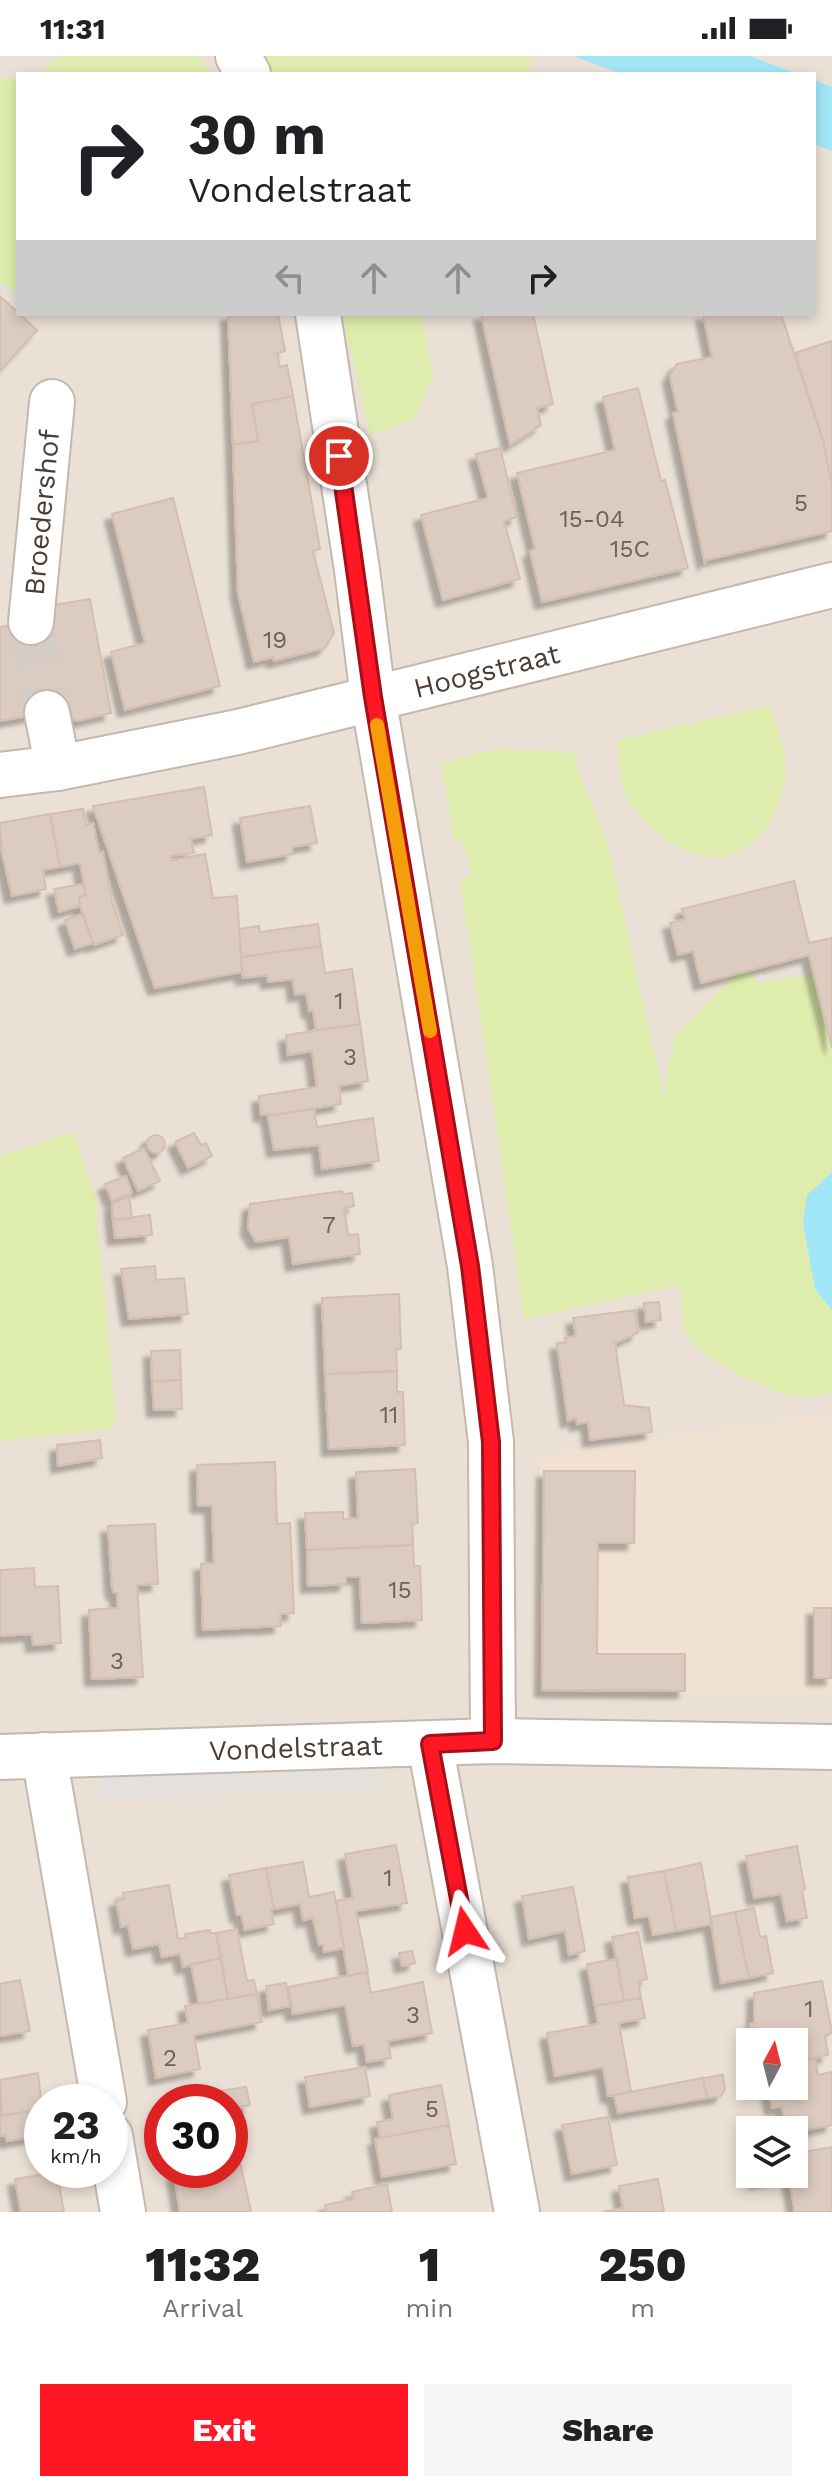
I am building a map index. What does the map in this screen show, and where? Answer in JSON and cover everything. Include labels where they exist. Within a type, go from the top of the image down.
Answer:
[{"type":"street","points":[[318,316],[373,697],[470,1266],[491,1442],[493,1741]]},
{"type":"street","name":"Broedershof","points":[[31,622],[52,402]]},
{"type":"street","name":"Hoogstraat","points":[[0,775],[58,768],[238,732],[832,585]]},
{"type":"street","points":[[47,713],[58,768]]},
{"type":"street","name":"Vondelstraat","points":[[0,1757],[493,1741],[832,1747]]},
{"type":"street","points":[[430,1744],[517,2212]]},
{"type":"street","points":[[44,1755],[101,2084]]},
{"type":"street","points":[[119,2188],[123,2212]]},
{"type":"shaded area","points":[[0,56],[832,56],[832,2212],[0,2212]]},
{"type":"shaded area","points":[[832,1413],[832,1696],[536,1692],[540,1456]]},
{"type":"shaded area","points":[[380,1759],[381,1788],[101,1798],[100,1769]]},
{"type":"green space","points":[[60,56],[197,56],[210,72],[41,72]]},
{"type":"green space","points":[[249,56],[530,56],[530,72],[260,72]]},
{"type":"green space","points":[[0,77],[16,79],[16,292],[0,282]]},
{"type":"green space","points":[[342,316],[421,316],[433,375],[416,418],[370,435]]},
{"type":"green space","points":[[770,706],[784,750],[785,779],[778,806],[765,830],[755,840],[731,854],[716,857],[700,855],[670,842],[644,820],[626,795],[617,740]]},
{"type":"green space","points":[[497,749],[574,752],[580,777],[607,840],[665,1101],[666,1077],[675,1036],[750,958],[756,983],[830,972],[832,1172],[807,1195],[815,1288],[832,1310],[832,1393],[804,1397],[778,1392],[717,1362],[687,1335],[680,1285],[524,1319],[460,879],[471,876],[463,840],[454,841],[441,763]]},
{"type":"green space","points":[[74,1132],[95,1197],[116,1419],[110,1429],[0,1441],[0,1156]]},
{"type":"water","points":[[573,56],[749,56],[793,72],[617,72]]},
{"type":"water","points":[[816,81],[832,87],[832,151],[816,145]]},
{"type":"water","points":[[832,1172],[832,1310],[815,1289],[803,1223],[807,1195]]},
{"type":"building","points":[[0,296],[16,311],[16,316],[22,316],[37,330],[0,371]]},
{"type":"building","points":[[228,316],[278,316],[285,351],[277,353],[280,367],[287,365],[293,396],[252,404],[258,441],[233,445]]},
{"type":"building","points":[[481,316],[533,316],[544,363],[553,404],[537,408],[541,425],[510,445]]},
{"type":"building","points":[[703,316],[782,316],[823,440],[832,485],[832,531],[706,560],[705,564],[673,413],[678,412],[670,376],[677,364],[712,357]]},
{"type":"building","points":[[832,341],[832,485],[823,440],[795,353]]},
{"type":"building","points":[[638,388],[661,481],[665,480],[688,568],[542,602],[530,551],[535,549],[517,473],[615,450],[603,397]]},
{"type":"building","points":[[293,396],[320,549],[313,551],[334,633],[325,648],[274,661],[273,657],[254,662],[238,593],[233,445],[258,441],[252,404]]},
{"type":"building","points":[[500,448],[517,517],[504,521],[520,579],[443,600],[421,515],[488,498],[476,454]]},
{"type":"building","points":[[173,498],[220,686],[125,710],[111,652],[145,643],[112,514]]},
{"type":"building","points":[[90,599],[111,713],[77,721],[67,718],[60,710],[0,721],[0,627],[44,619],[42,607]]},
{"type":"building","points":[[204,787],[212,835],[191,839],[194,853],[171,856],[172,860],[205,854],[213,898],[237,896],[242,972],[155,988],[93,806]]},
{"type":"building","points":[[310,806],[317,843],[292,847],[293,854],[247,862],[240,818]]},
{"type":"building","points":[[83,809],[86,825],[93,823],[99,853],[103,852],[112,902],[123,935],[94,945],[80,906],[79,897],[86,895],[80,863],[60,867],[50,814]]},
{"type":"building","points":[[50,814],[60,867],[43,870],[46,889],[12,896],[2,853],[0,823]]},
{"type":"building","points":[[794,881],[809,943],[832,938],[832,1048],[809,955],[701,983],[693,951],[678,955],[670,923],[685,919],[682,909]]},
{"type":"building","points":[[83,884],[86,895],[79,897],[80,906],[59,912],[54,889]]},
{"type":"building","points":[[82,914],[93,943],[75,949],[65,920]]},
{"type":"building","points":[[318,924],[321,946],[241,957],[239,929],[259,926],[260,932]]},
{"type":"building","points":[[321,946],[325,973],[352,969],[360,1024],[312,1031],[316,1029],[313,1010],[309,1011],[306,993],[295,995],[293,979],[268,982],[267,975],[243,978],[241,957]]},
{"type":"building","points":[[360,1024],[368,1081],[339,1086],[341,1104],[261,1115],[259,1096],[317,1087],[312,1051],[288,1055],[286,1035]]},
{"type":"building","points":[[314,1109],[317,1127],[373,1118],[379,1161],[322,1169],[319,1145],[274,1150],[268,1116]]},
{"type":"building","points":[[194,1133],[201,1145],[206,1143],[212,1156],[188,1168],[175,1142]]},
{"type":"building","points":[[156,1135],[165,1144],[156,1153],[147,1144]]},
{"type":"building","points":[[144,1148],[160,1181],[138,1191],[123,1158]]},
{"type":"building","points":[[126,1176],[132,1193],[112,1201],[105,1184]]},
{"type":"building","points":[[342,1191],[343,1194],[352,1193],[354,1206],[344,1208],[348,1235],[358,1234],[360,1254],[293,1264],[289,1237],[256,1242],[248,1228],[250,1204]]},
{"type":"building","points":[[129,1196],[132,1218],[113,1220],[112,1204]]},
{"type":"building","points":[[150,1215],[152,1235],[115,1238],[113,1220]]},
{"type":"building","points":[[155,1266],[156,1280],[184,1278],[188,1314],[129,1319],[121,1269]]},
{"type":"building","points":[[399,1294],[401,1349],[396,1349],[397,1371],[325,1374],[322,1298]]},
{"type":"building","points":[[659,1302],[661,1320],[646,1322],[644,1303]]},
{"type":"building","points":[[635,1310],[638,1333],[615,1343],[624,1405],[649,1408],[652,1432],[590,1440],[588,1422],[577,1424],[576,1418],[568,1421],[557,1343],[566,1343],[565,1338],[576,1336],[573,1318]]},
{"type":"building","points":[[180,1350],[181,1380],[152,1381],[151,1351]]},
{"type":"building","points":[[397,1371],[397,1392],[403,1392],[405,1445],[329,1449],[325,1374]]},
{"type":"building","points":[[181,1380],[182,1409],[154,1410],[152,1381]]},
{"type":"building","points":[[100,1440],[102,1458],[58,1466],[57,1445]]},
{"type":"building","points":[[275,1462],[277,1524],[290,1523],[294,1613],[280,1614],[281,1626],[203,1630],[201,1564],[214,1563],[212,1506],[198,1506],[197,1465]]},
{"type":"building","points":[[415,1469],[418,1523],[412,1524],[413,1545],[307,1550],[305,1513],[343,1512],[343,1519],[358,1518],[356,1472]]},
{"type":"building","points":[[544,1471],[635,1471],[634,1543],[598,1543],[597,1654],[685,1654],[685,1691],[542,1690]]},
{"type":"building","points":[[155,1524],[158,1584],[137,1585],[143,1677],[92,1679],[89,1610],[118,1608],[117,1593],[112,1587],[108,1526]]},
{"type":"building","points":[[413,1545],[414,1566],[420,1566],[422,1620],[362,1623],[360,1577],[346,1577],[346,1584],[308,1586],[307,1550]]},
{"type":"building","points":[[34,1568],[35,1587],[58,1586],[61,1643],[33,1645],[32,1634],[0,1636],[0,1570]]},
{"type":"building","points":[[814,1608],[832,1608],[832,1678],[814,1678]]},
{"type":"building","points":[[396,1845],[407,1903],[356,1911],[368,1972],[348,1976],[336,1901],[353,1898],[345,1854]]},
{"type":"building","points":[[797,1846],[807,1918],[787,1921],[781,1894],[754,1898],[746,1856]]},
{"type":"building","points":[[303,1862],[309,1897],[334,1892],[344,1948],[324,1952],[323,1944],[319,1945],[313,1918],[303,1920],[300,1904],[274,1909],[266,1868]]},
{"type":"building","points":[[701,1863],[712,1924],[676,1931],[664,1871]]},
{"type":"building","points":[[266,1868],[274,1924],[245,1930],[241,1915],[237,1915],[229,1875]]},
{"type":"building","points":[[664,1871],[676,1931],[653,1935],[649,1916],[635,1918],[628,1877]]},
{"type":"building","points":[[169,1885],[178,1939],[186,1938],[185,1934],[210,1930],[210,1933],[216,1933],[221,1958],[183,1967],[180,1954],[162,1957],[159,1944],[133,1949],[128,1925],[121,1927],[116,1900],[124,1899],[123,1893]]},
{"type":"building","points":[[573,1887],[585,1951],[569,1955],[565,1931],[529,1939],[522,1896]]},
{"type":"building","points":[[754,1908],[760,1937],[766,1936],[773,1973],[749,1978],[735,1912]]},
{"type":"building","points":[[735,1912],[749,1978],[721,1983],[710,1917]]},
{"type":"building","points":[[237,1929],[247,1981],[254,1980],[257,1994],[228,1999],[216,1933]]},
{"type":"building","points":[[638,1932],[647,1979],[638,1981],[641,1998],[624,2001],[612,1937]]},
{"type":"building","points":[[412,1951],[415,1963],[402,1966],[399,1953]]},
{"type":"building","points":[[221,1958],[228,1999],[199,2004],[191,1964]]},
{"type":"building","points":[[617,1959],[624,2001],[595,2006],[587,1964]]},
{"type":"building","points":[[367,1972],[371,1993],[423,1982],[432,2033],[388,2041],[391,2058],[367,2062],[364,2044],[353,2046],[345,2005],[293,2014],[288,1987]]},
{"type":"building","points":[[20,1980],[30,2031],[0,2036],[0,1984]]},
{"type":"building","points":[[822,1981],[832,2033],[825,2036],[828,2055],[808,2059],[808,2028],[750,2027],[750,2023],[754,2023],[754,1993]]},
{"type":"building","points":[[286,1983],[290,2006],[269,2010],[266,1986]]},
{"type":"building","points":[[257,1994],[262,2022],[194,2035],[200,2069],[156,2078],[148,2030],[188,2023],[185,2006]]},
{"type":"building","points":[[641,1998],[645,2018],[619,2023],[631,2092],[608,2096],[603,2067],[555,2076],[547,2033],[598,2024],[595,2006]]},
{"type":"building","points":[[819,2057],[815,2060],[818,2075],[832,2072],[832,2125],[808,2129],[808,2116],[784,2116],[782,2106],[772,2108],[771,2100],[808,2100],[808,2059]]},
{"type":"building","points":[[365,2067],[370,2096],[310,2107],[305,2077]]},
{"type":"building","points":[[38,2073],[39,2084],[24,2084],[24,2112],[2,2116],[0,2080]]},
{"type":"building","points":[[723,2075],[725,2089],[721,2096],[707,2098],[703,2078]]},
{"type":"building","points":[[703,2078],[707,2098],[618,2113],[614,2095]]},
{"type":"building","points":[[441,2085],[449,2125],[380,2138],[377,2122],[393,2119],[389,2095]]},
{"type":"building","points":[[24,2112],[24,2138],[7,2141],[5,2135],[0,2136],[0,2116]]},
{"type":"building","points":[[608,2117],[617,2165],[572,2174],[562,2125]]},
{"type":"building","points":[[449,2125],[456,2164],[382,2177],[375,2139]]},
{"type":"building","points":[[832,2147],[832,2212],[795,2212],[791,2188],[808,2188],[808,2151]]},
{"type":"building","points":[[24,2178],[24,2188],[60,2188],[64,2212],[21,2212],[15,2179]]},
{"type":"building","points":[[658,2179],[664,2212],[603,2212],[623,2208],[619,2186]]},
{"type":"building","points":[[387,2184],[392,2212],[327,2212],[325,2205],[354,2199],[352,2192]]},
{"type":"building","points":[[176,2188],[246,2188],[251,2212],[180,2212]]},
{"type":"tunnel","points":[[31,622],[47,713]]},
{"type":"slow traffic","points":[[377,725],[430,1031]]},
{"type":"route","points":[[339,456],[373,697],[470,1266],[491,1442],[493,1741],[430,1744],[465,1931]]}]
